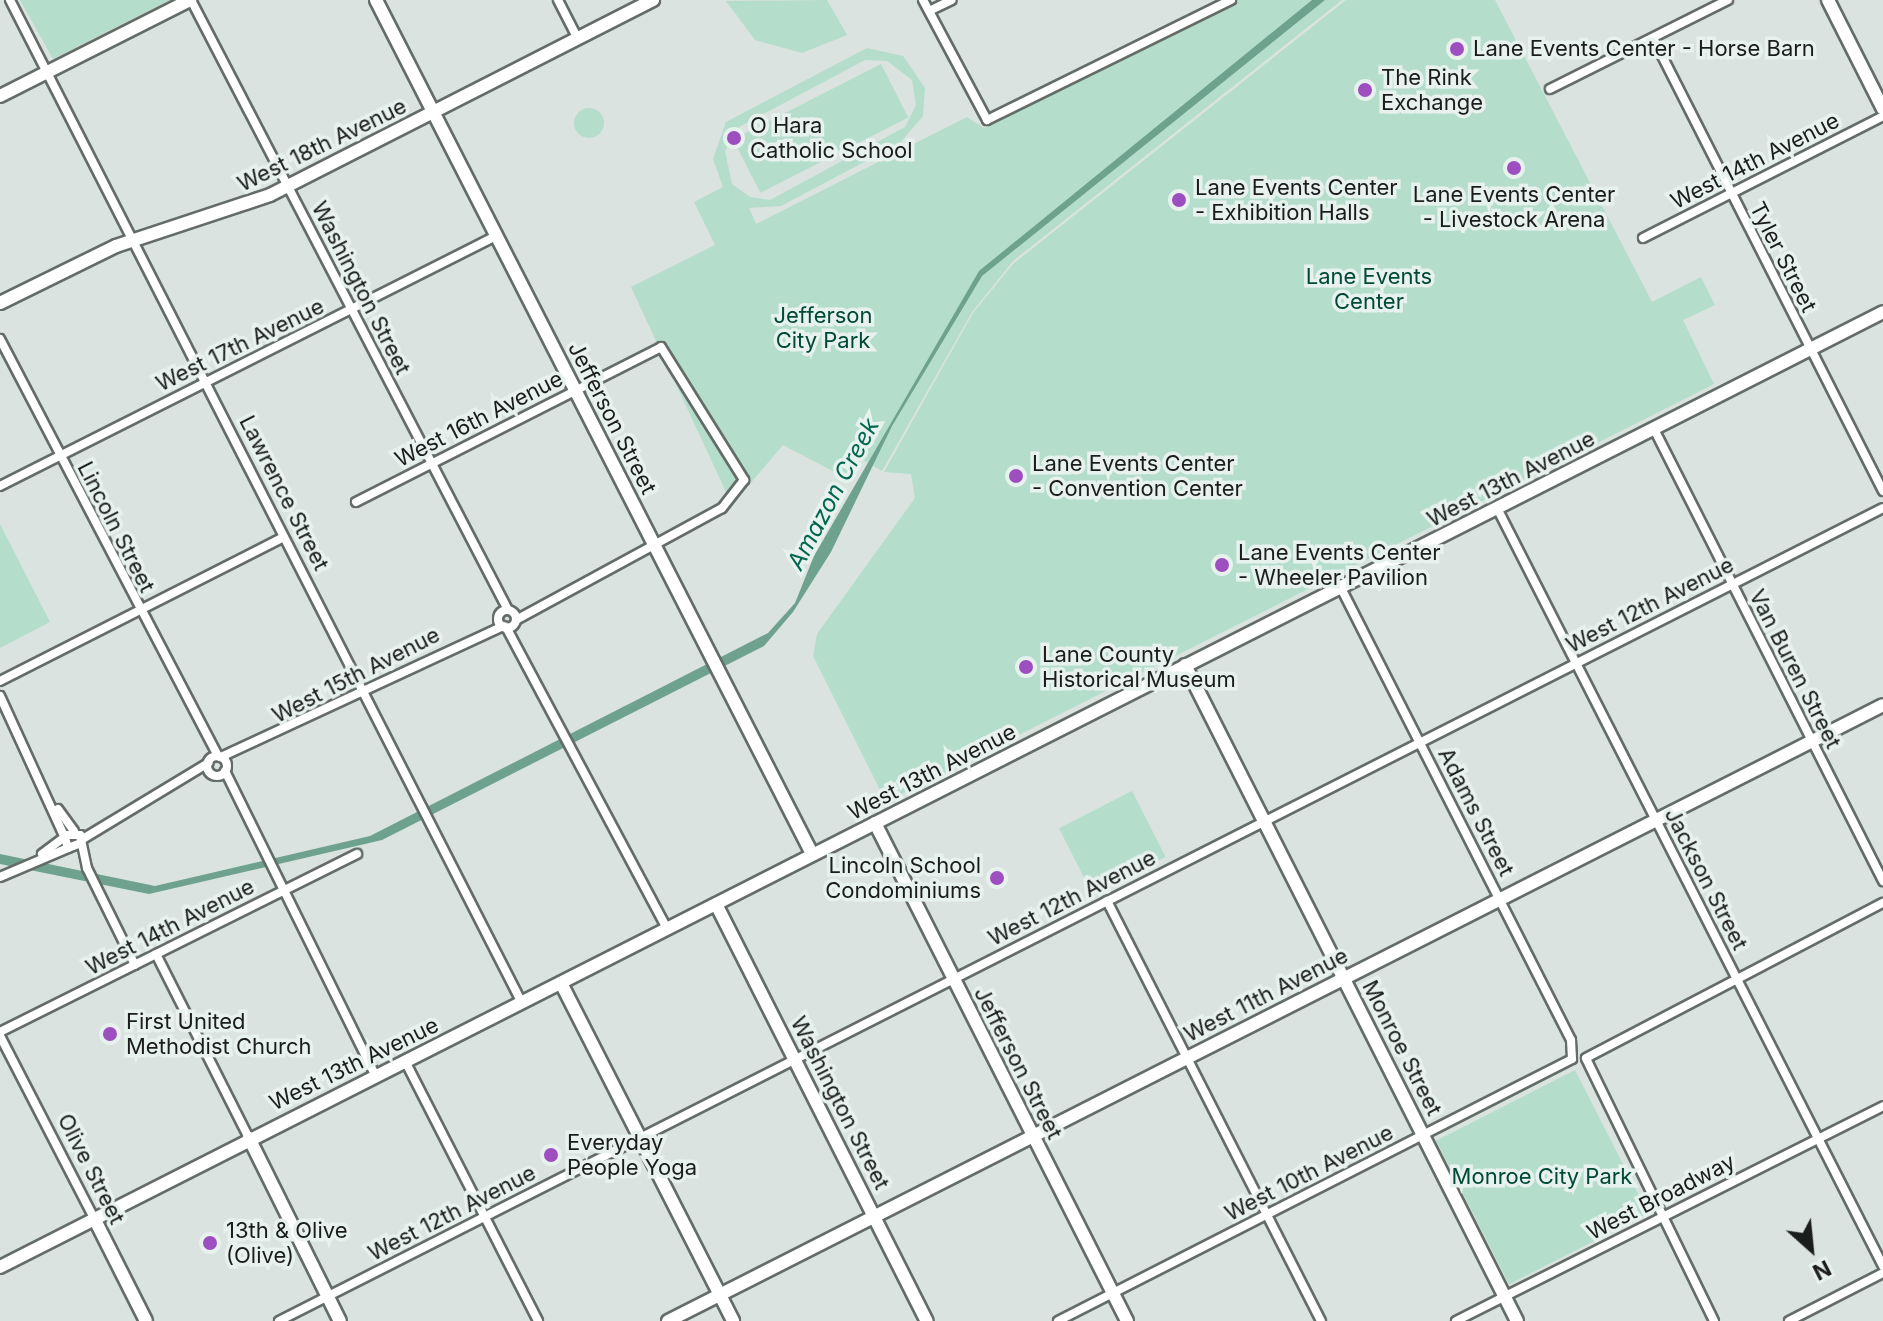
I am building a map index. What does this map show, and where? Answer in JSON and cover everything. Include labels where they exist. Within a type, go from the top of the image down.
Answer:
[{"type":"main road","points":[[0,96],[190,0]]},
{"type":"main road","name":"Jefferson Street","points":[[376,0],[812,854]]},
{"type":"main road","name":"West 18th Avenue","points":[[0,303],[131,240],[287,187],[653,0]]},
{"type":"main road","points":[[1828,0],[1883,109]]},
{"type":"main road","name":"West 13th Avenue","points":[[0,1267],[249,1138],[522,1003],[1883,312]]},
{"type":"main road","name":"Monroe Street","points":[[1185,665],[1517,1321]]},
{"type":"main road","name":"West 11th Avenue","points":[[668,1321],[1883,705]]},
{"type":"main road","name":"Jefferson Street","points":[[875,823],[1127,1321]]},
{"type":"main road","name":"Washington Street","points":[[716,904],[927,1321]]},
{"type":"main road","points":[[561,983],[733,1321]]},
{"type":"main road","points":[[249,1138],[340,1321]]},
{"type":"main road","name":"Olive Street","points":[[94,1218],[146,1321]]},
{"type":"street","name":"Lawrence Street","points":[[10,0],[522,1003]]},
{"type":"street","name":"Washington Street","points":[[190,0],[495,594],[502,621],[521,647],[667,928]]},
{"type":"street","points":[[558,0],[578,39]]},
{"type":"street","points":[[923,0],[987,120],[1231,0]]},
{"type":"street","points":[[929,11],[952,0]]},
{"type":"street","points":[[1550,89],[1728,0]]},
{"type":"street","name":"Tyler Street","points":[[1653,38],[1883,491]]},
{"type":"street","name":"West 14th Avenue","points":[[1643,238],[1883,116]]},
{"type":"street","name":"West 17th Avenue","points":[[0,486],[496,236]]},
{"type":"street","name":"Lincoln Street","points":[[0,339],[200,732],[214,774]]},
{"type":"street","name":"West 16th Avenue","points":[[356,502],[661,347],[744,480],[722,508],[653,543]]},
{"type":"street","name":"Van Buren Street","points":[[1654,429],[1883,881]]},
{"type":"street","name":"Jackson Street","points":[[1497,508],[1883,1266]]},
{"type":"street","name":"West 12th Avenue","points":[[279,1321],[1883,508]]},
{"type":"street","points":[[0,681],[284,537]]},
{"type":"street","points":[[502,621],[516,622],[542,601],[653,543]]},
{"type":"street","name":"Adams Street","points":[[1341,588],[1500,899],[1573,1055]]},
{"type":"street","name":"Washington Street","points":[[495,594],[516,622],[521,647]]},
{"type":"street","points":[[502,621],[510,610],[542,601]]},
{"type":"street","name":"West 15th Avenue","points":[[209,762],[250,748],[502,621]]},
{"type":"street","points":[[0,696],[53,802],[64,837],[88,871]]},
{"type":"street","name":"Lincoln Street","points":[[200,732],[220,756],[226,769]]},
{"type":"street","name":"West 15th Avenue","points":[[214,774],[226,769],[250,748]]},
{"type":"street","points":[[183,783],[209,762]]},
{"type":"street","points":[[226,769],[234,798],[375,1075]]},
{"type":"street","points":[[35,859],[64,837],[78,836],[183,783],[214,774],[234,798]]},
{"type":"street","points":[[53,802],[78,836],[88,871],[135,965]]},
{"type":"street","points":[[0,877],[35,859],[70,848],[78,836]]},
{"type":"street","name":"West 14th Avenue","points":[[0,1034],[357,854]]},
{"type":"street","points":[[1107,901],[1321,1321]]},
{"type":"street","points":[[1714,1321],[1661,1218],[1586,1058],[1883,903]]},
{"type":"street","points":[[156,954],[249,1138]]},
{"type":"street","name":"Olive Street","points":[[0,1034],[94,1218]]},
{"type":"street","name":"West 10th Avenue","points":[[1058,1321],[1566,1066],[1573,1055]]},
{"type":"street","points":[[405,1061],[538,1321]]},
{"type":"street","name":"West Broadway","points":[[1456,1321],[1883,1106]]},
{"type":"street","points":[[1789,1321],[1883,1273]]},
{"type":"green space","points":[[20,0],[170,0],[53,59]]},
{"type":"green space","points":[[827,0],[847,35],[802,53],[755,40],[726,1]]},
{"type":"green space","name":"Jefferson City Park","points":[[1238,0],[1342,0],[1013,261],[972,312],[882,471],[858,457],[844,477],[783,445],[732,505],[631,287],[715,245],[694,202],[723,187],[713,159],[726,122],[867,48],[903,56],[925,88],[923,116],[900,143],[781,206],[749,208],[756,224],[967,117],[984,128]],"holes":[[[865,60],[887,61],[912,80],[916,105],[905,127],[770,200],[750,197],[732,184],[725,151],[739,127]]]},
{"type":"green space","name":"Lane Events Center","points":[[1346,0],[1495,0],[1652,302],[1701,277],[1715,305],[1683,320],[1714,384],[886,802],[813,656],[817,634],[915,498],[911,474],[884,472],[973,313],[1013,264]]},
{"type":"green space","points":[[881,64],[908,117],[760,193],[733,139]]},
{"type":"green space","points":[[589,108],[600,112],[604,123],[600,134],[589,138],[578,134],[574,123],[578,112]]},
{"type":"green space","points":[[0,524],[50,622],[0,648]]},
{"type":"green space","points":[[1132,791],[1166,857],[1093,894],[1059,828]]},
{"type":"green space","name":"Monroe City Park","points":[[1575,1070],[1648,1213],[1509,1284],[1436,1141]]},
{"type":"shaded area","points":[[1312,0],[1325,0],[982,276],[892,426],[831,552],[793,612],[764,646],[382,840],[149,894],[0,864],[0,854],[155,886],[370,836],[768,633],[795,603],[814,556],[979,271]]},
{"type":"place","name":"Lane Events Center - Horse Barn","points":[[1457,49]]},
{"type":"place","name":"The Rink Exchange","points":[[1365,90]]},
{"type":"place","name":"O Hara Catholic School","points":[[734,138]]},
{"type":"place","name":"Lane Events Center - Livestock Arena","points":[[1514,168]]},
{"type":"place","name":"Lane Events Center - Exhibition Halls","points":[[1179,200]]},
{"type":"place","name":"Lane Events Center - Convention Center","points":[[1016,476]]},
{"type":"place","name":"Lane Events Center - Wheeler Pavilion","points":[[1222,565]]},
{"type":"place","name":"Lane County Historical Museum","points":[[1026,667]]},
{"type":"place","name":"Lincoln School Condominiums","points":[[997,878]]},
{"type":"place","name":"First United Methodist Church","points":[[110,1034]]},
{"type":"place","name":"Everyday People Yoga","points":[[551,1155]]},
{"type":"place","name":"13th & Olive (Olive)","points":[[210,1243]]},
{"type":"water label","name":"Amazon Creek","points":[[833,494]]}]
